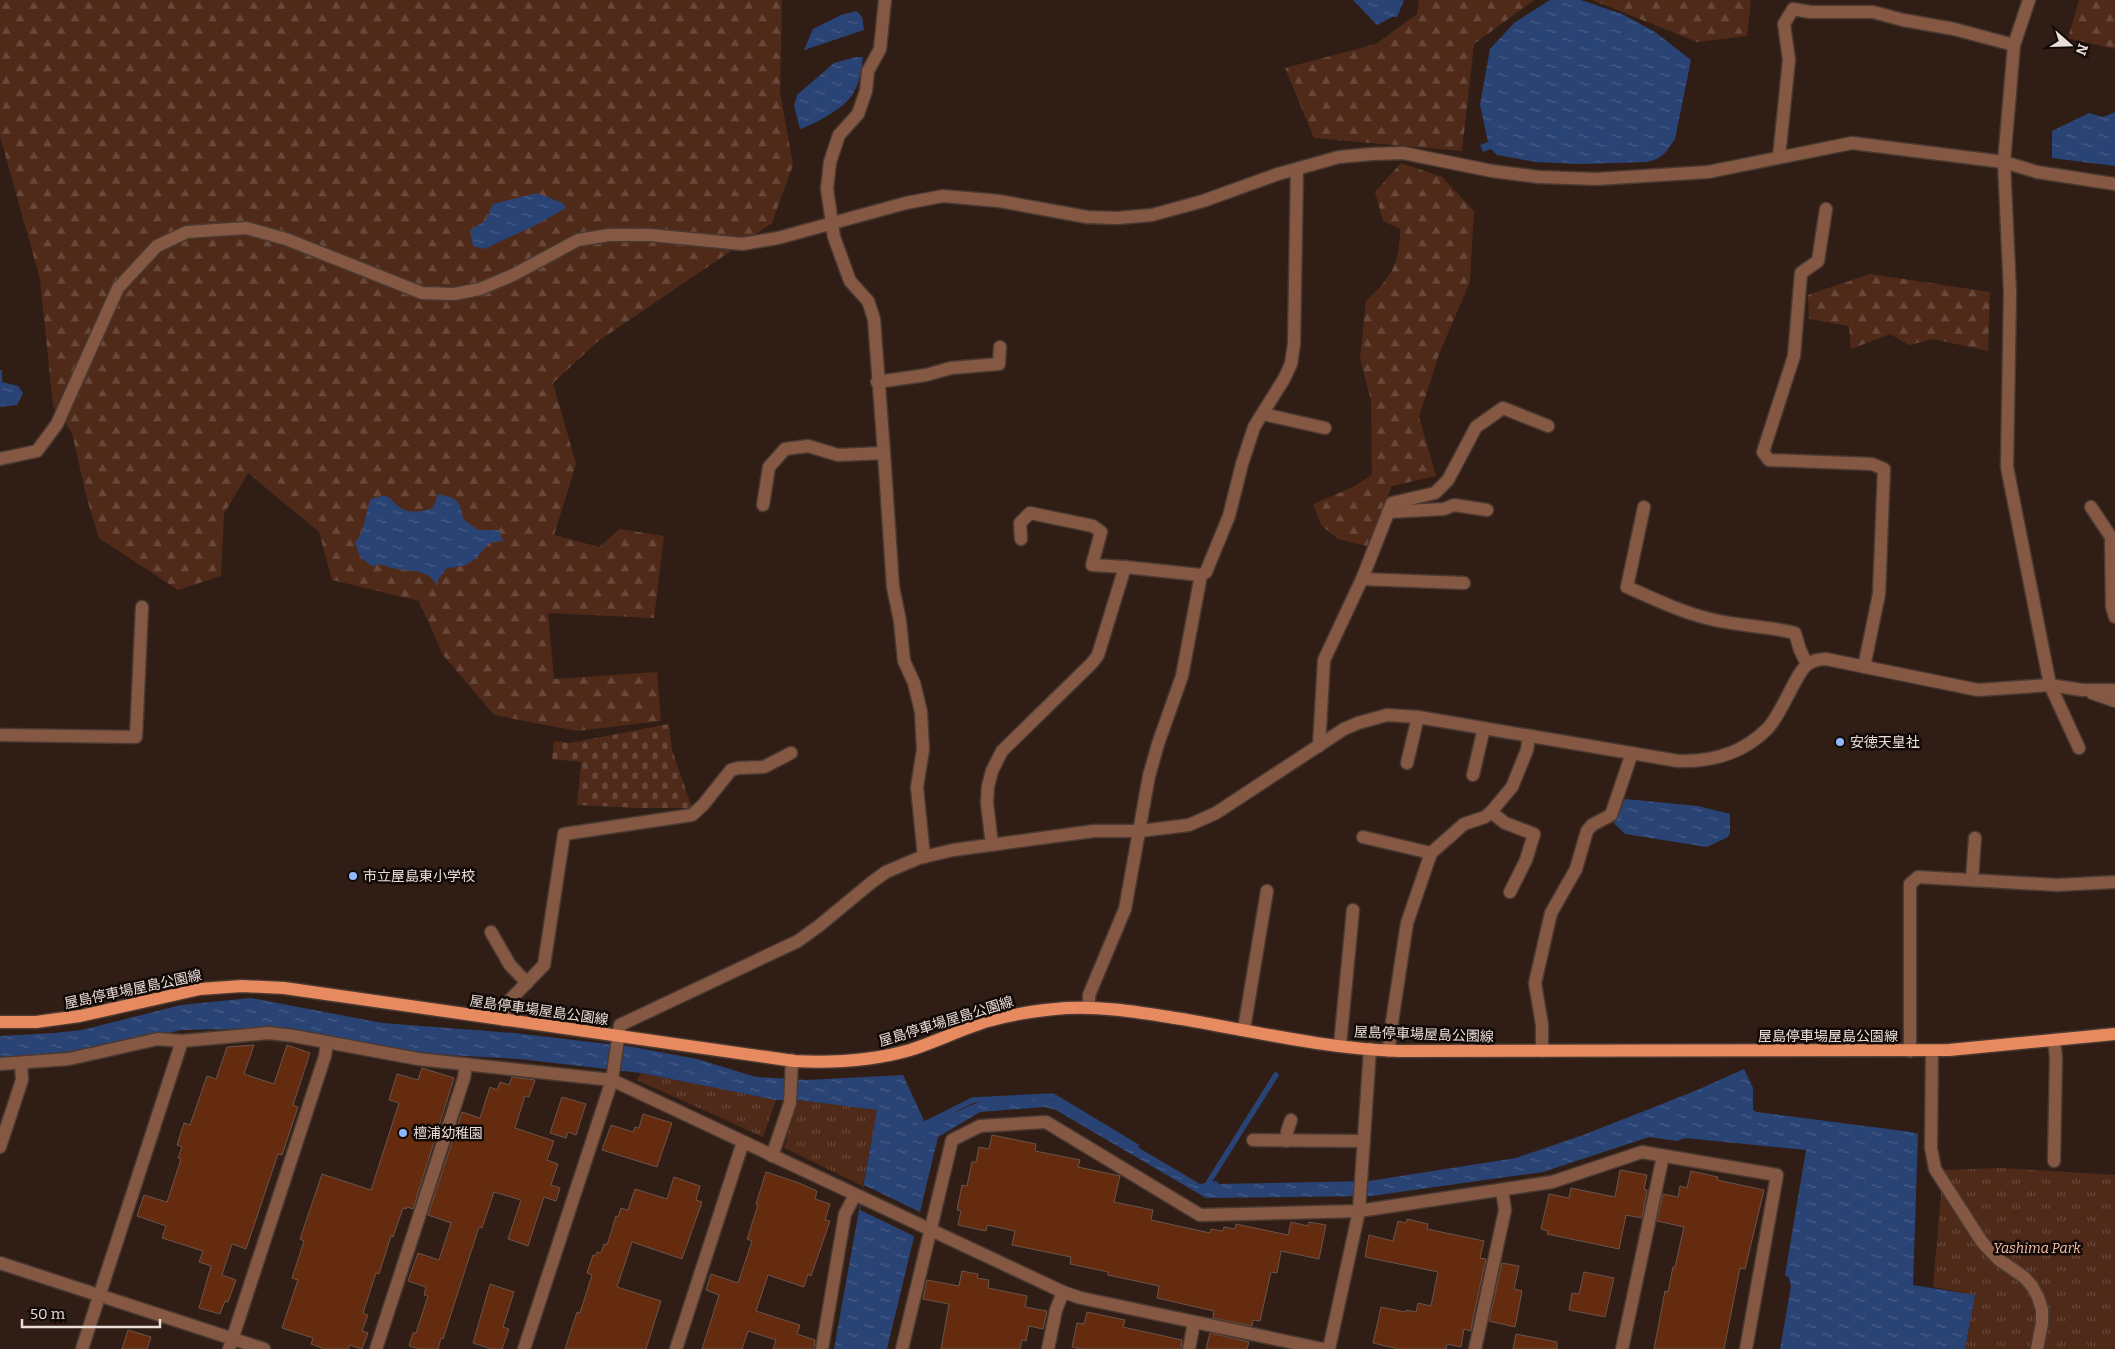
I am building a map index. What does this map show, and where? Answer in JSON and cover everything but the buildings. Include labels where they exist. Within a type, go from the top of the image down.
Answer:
[{"type":"main road","name":"屋島停車場屋島公園線","points":[[0,1022],[58,1020],[200,990],[242,986],[284,988],[792,1060],[840,1062],[886,1056],[1013,1015],[1049,1010],[1090,1008],[1120,1009],[1340,1046],[1389,1051],[1932,1050],[1971,1049],[2115,1034]]},
{"type":"street","points":[[885,0],[880,49],[868,70],[866,91],[858,114],[839,135],[830,162],[827,190],[834,237],[850,281],[868,301],[874,319],[893,587],[900,620],[904,661],[914,683],[921,712],[923,750],[917,787],[924,856]]},
{"type":"street","points":[[2029,0],[2014,45],[2004,162],[2010,293],[2007,467],[2050,685],[2079,748]]},
{"type":"street","points":[[1779,157],[1788,60],[1784,24],[1793,9],[1810,12],[1873,12],[1903,20],[1954,29],[2014,45]]},
{"type":"street","points":[[0,459],[36,451],[57,424],[118,288],[157,246],[187,232],[246,228],[286,239],[422,293],[454,294],[480,289],[513,275],[578,240],[609,235],[650,235],[742,244],[778,238],[906,203],[943,196],[999,202],[1087,217],[1117,218],[1152,215],[1203,201],[1297,169],[1339,157],[1403,154],[1492,171],[1596,179],[1708,172],[1852,143],[2004,162],[2037,172],[2115,184]]},
{"type":"street","points":[[1022,539],[1020,523],[1030,513],[1093,526],[1101,532],[1092,565],[1201,575],[1206,572],[1229,516],[1242,464],[1254,427],[1288,371],[1293,350],[1297,169]]},
{"type":"street","points":[[1826,209],[1818,261],[1801,273],[1794,356],[1763,452],[1769,460],[1872,464],[1884,469],[1879,594],[1864,667]]},
{"type":"street","points":[[877,382],[926,375],[951,368],[999,364],[1000,347]]},
{"type":"street","points":[[1319,746],[1324,660],[1362,579],[1392,503],[1435,493],[1448,480],[1476,427],[1503,408],[1548,426]]},
{"type":"street","points":[[1263,414],[1325,428]]},
{"type":"street","points":[[763,505],[769,468],[785,449],[808,446],[838,454],[884,453]]},
{"type":"street","points":[[1388,512],[1444,509],[1454,505],[1487,510]]},
{"type":"street","points":[[2091,506],[2113,537],[2112,607],[2115,617]]},
{"type":"street","points":[[1644,507],[1627,587],[1674,608],[1712,620],[1775,628],[1795,633],[1807,664]]},
{"type":"street","points":[[992,845],[987,803],[988,786],[992,771],[1002,751],[1098,655],[1125,567]]},
{"type":"street","points":[[1090,1008],[1089,996],[1125,909],[1149,776],[1182,676],[1201,575]]},
{"type":"street","points":[[1362,579],[1464,583]]},
{"type":"street","points":[[0,735],[136,736],[142,608]]},
{"type":"street","points":[[524,1349],[612,1080],[620,1025],[798,941],[872,882],[902,864],[924,856],[992,845],[1094,831],[1140,831],[1175,828],[1203,820],[1344,729],[1372,718],[1402,715],[1678,761],[1694,761],[1727,755],[1756,739],[1773,722],[1807,664],[1816,660],[1826,659],[1978,690],[2050,685],[2082,690],[2115,690]]},
{"type":"street","points":[[2082,690],[2115,701]]},
{"type":"street","points":[[1406,763],[1418,718]]},
{"type":"street","points":[[1473,775],[1484,728]]},
{"type":"street","points":[[1389,1051],[1406,923],[1431,853],[1464,824],[1485,818],[1512,787],[1527,750],[1529,736]]},
{"type":"street","points":[[504,1020],[506,1004],[544,965],[564,834],[692,815],[704,805],[731,770],[764,767],[792,753]]},
{"type":"street","points":[[1542,1051],[1542,1025],[1535,983],[1551,914],[1576,868],[1587,831],[1611,815],[1632,753]]},
{"type":"street","points":[[1491,812],[1505,823],[1534,834],[1526,860],[1510,892]]},
{"type":"street","points":[[1363,837],[1431,853]]},
{"type":"street","points":[[1972,880],[1975,838]]},
{"type":"street","points":[[1910,1050],[1910,884],[1918,877],[2058,884],[2115,882]]},
{"type":"street","points":[[1244,1029],[1267,891]]},
{"type":"street","points":[[1340,1046],[1353,910]]},
{"type":"street","points":[[491,932],[510,965],[527,983]]},
{"type":"street","points":[[0,1064],[68,1060],[158,1039],[182,1041],[269,1034],[294,1036],[398,1056],[612,1080],[1063,1292],[1082,1298],[1323,1349]]},
{"type":"street","points":[[2054,1040],[2056,1058],[2054,1161]]},
{"type":"street","points":[[82,1349],[182,1041]]},
{"type":"street","points":[[231,1344],[325,1056],[327,1042]]},
{"type":"street","points":[[1330,1349],[1359,1205],[1370,1049]]},
{"type":"street","points":[[1932,1050],[1931,1148],[1935,1170],[1982,1242],[1998,1259],[2024,1277],[2032,1286],[2042,1310],[2042,1323],[2037,1349]]},
{"type":"street","points":[[772,1156],[790,1103],[792,1060]]},
{"type":"street","points":[[0,1147],[22,1080],[21,1063]]},
{"type":"street","points":[[376,1349],[464,1078],[466,1064]]},
{"type":"street","points":[[1287,1140],[1287,1132],[1291,1120]]},
{"type":"street","points":[[902,1349],[952,1140],[980,1126],[1046,1122],[1200,1215],[1359,1205],[1502,1190],[1564,1179],[1642,1152],[1777,1174],[1746,1349]]},
{"type":"street","points":[[1253,1140],[1364,1141]]},
{"type":"street","points":[[676,1349],[743,1142]]},
{"type":"street","points":[[1622,1349],[1663,1156]]},
{"type":"street","points":[[1475,1349],[1505,1210],[1502,1190]]},
{"type":"street","points":[[822,1349],[846,1214],[858,1196]]},
{"type":"street","points":[[0,1263],[99,1295],[231,1344],[264,1349]]},
{"type":"street","points":[[1048,1349],[1056,1310],[1063,1292]]},
{"type":"street","points":[[1188,1349],[1194,1322]]},
{"type":"green space","points":[[0,0],[782,0],[780,92],[793,165],[772,223],[597,342],[553,383],[576,464],[554,535],[599,547],[620,529],[664,536],[654,618],[548,613],[554,679],[657,672],[661,721],[577,731],[494,715],[443,655],[419,601],[332,580],[319,532],[248,473],[224,514],[221,576],[178,590],[99,538],[87,499],[72,433],[53,406],[40,279],[0,136]]},
{"type":"green space","points":[[1419,0],[1534,0],[1474,44],[1462,151],[1314,138],[1285,68],[1376,44],[1417,14]]},
{"type":"green space","points":[[1592,0],[1751,0],[1747,36],[1697,42]]},
{"type":"green space","points":[[2079,0],[2115,0],[2115,49],[2068,38]]},
{"type":"green space","points":[[1401,163],[1442,177],[1474,211],[1470,282],[1439,354],[1419,417],[1436,476],[1392,486],[1367,546],[1338,539],[1321,525],[1313,504],[1351,488],[1372,475],[1371,401],[1360,358],[1366,301],[1382,285],[1392,270],[1400,241],[1400,229],[1383,221],[1375,192]]},
{"type":"green space","points":[[1870,274],[1990,292],[1988,351],[1933,339],[1909,345],[1890,334],[1851,349],[1849,326],[1809,319],[1808,295]]},
{"type":"green space","points":[[669,724],[672,750],[692,808],[577,805],[581,762],[552,759],[554,741],[570,743]]},
{"type":"green space","points":[[641,1073],[776,1100],[763,1137],[637,1080]]},
{"type":"green space","points":[[798,1100],[877,1110],[863,1186],[784,1148]]},
{"type":"green space","name":"Yashima Park","points":[[2003,1168],[2115,1175],[2115,1349],[1965,1349],[1975,1295],[1933,1287],[1943,1170]]},
{"type":"water","points":[[1353,0],[1404,0],[1397,17],[1392,17],[1377,25]]},
{"type":"water","points":[[1550,0],[1581,0],[1622,14],[1655,32],[1691,60],[1675,139],[1665,153],[1657,159],[1646,162],[1581,164],[1536,162],[1497,155],[1491,149],[1483,152],[1480,145],[1488,142],[1480,105],[1490,49],[1514,23]]},
{"type":"water","points":[[857,11],[862,17],[864,30],[804,50],[813,29],[841,15]]},
{"type":"water","points":[[863,57],[858,84],[850,98],[827,116],[800,129],[794,106],[797,95],[834,63]]},
{"type":"water","points":[[2115,112],[2115,166],[2052,158],[2052,131],[2089,113],[2103,117]]},
{"type":"water","points":[[537,193],[563,203],[566,208],[536,225],[484,249],[473,246],[470,230],[485,221],[493,204]]},
{"type":"water","points":[[0,370],[2,370],[2,382],[18,386],[23,393],[17,405],[0,407]]},
{"type":"water","points":[[438,494],[457,501],[463,519],[478,530],[499,530],[503,541],[489,543],[476,558],[467,564],[447,568],[438,580],[438,587],[430,577],[421,572],[395,569],[378,564],[373,567],[360,557],[355,543],[362,532],[370,500],[383,496],[405,510],[419,511],[433,508]]},
{"type":"water","points":[[1625,799],[1698,806],[1730,814],[1730,833],[1728,837],[1707,847],[1625,834],[1614,823]]},
{"type":"water","points":[[251,998],[382,1023],[514,1033],[633,1047],[697,1059],[756,1077],[807,1080],[903,1075],[926,1125],[981,1101],[1048,1098],[1063,1103],[1200,1184],[1216,1181],[1219,1184],[1369,1181],[1516,1158],[1583,1135],[1695,1091],[1744,1069],[1753,1088],[1753,1110],[1757,1112],[1918,1134],[1913,1285],[1975,1295],[1965,1349],[1780,1349],[1791,1286],[1789,1278],[1785,1275],[1806,1150],[1685,1138],[1677,1141],[1649,1137],[1543,1172],[1371,1196],[1206,1198],[1056,1110],[1045,1107],[980,1112],[938,1137],[887,1349],[834,1349],[877,1110],[798,1100],[776,1100],[641,1073],[519,1059],[393,1050],[280,1028],[181,1030],[90,1052],[0,1060],[0,1036],[82,1030],[181,1005]]},
{"type":"pier","points":[[864,1185],[920,1212],[914,1236],[860,1210]]},
{"type":"waterway","points":[[1205,1188],[1276,1075]]},
{"type":"waterway","points":[[919,1127],[973,1100],[1053,1096],[1136,1146]]},
{"type":"place","name":"安徳天皇社","points":[[1840,742]]},
{"type":"place","name":"市立屋島東小学校","points":[[353,876]]},
{"type":"place","name":"檀浦幼稚園","points":[[403,1133]]}]
